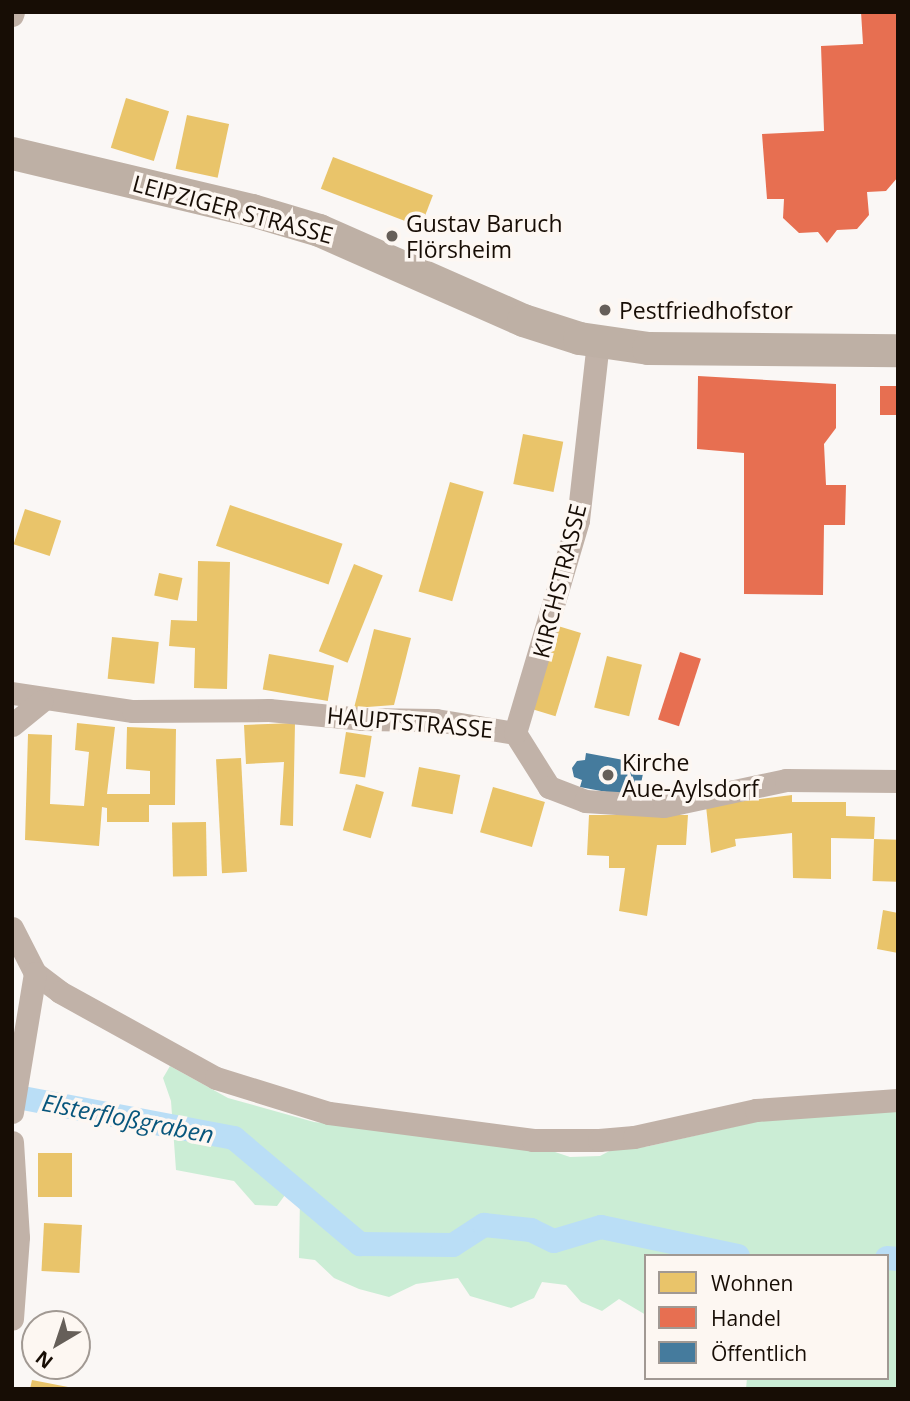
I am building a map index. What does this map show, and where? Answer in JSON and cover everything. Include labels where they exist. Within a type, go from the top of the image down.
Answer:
[{"type":"street","name":"LEIPZIGER STRASSE","points":[[12,153],[296,223],[523,320],[598,342],[711,350],[898,350]]},
{"type":"street","name":"KIRCHSTRASSE","points":[[515,733],[578,520],[598,342]]},
{"type":"street","name":"HAUPTSTRASSE","points":[[12,693],[42,701],[146,712],[269,710],[354,719],[436,720],[515,733],[549,788],[585,801],[664,806],[776,782],[898,781]]},
{"type":"street","points":[[12,725],[42,701]]},
{"type":"street","points":[[12,928],[34,973],[60,992],[216,1078],[301,1107],[367,1120],[533,1140],[599,1140],[634,1137],[756,1110],[898,1100]]},
{"type":"street","points":[[12,1112],[20,1083],[34,973]]},
{"type":"street","points":[[12,1142],[18,1237],[12,1319]]},
{"type":"green space","points":[[170,1066],[228,1098],[314,1122],[549,1150],[570,1157],[600,1156],[615,1148],[645,1147],[759,1121],[898,1107],[898,1389],[746,1389],[747,1380],[889,1380],[889,1254],[644,1254],[644,1314],[619,1299],[602,1311],[581,1302],[566,1285],[542,1282],[534,1298],[511,1308],[470,1296],[458,1278],[416,1284],[389,1297],[359,1289],[334,1278],[315,1260],[299,1258],[300,1197],[285,1195],[277,1206],[255,1205],[234,1181],[176,1170],[171,1101],[163,1078]]},
{"type":"building: Wohnen","points":[[126,98],[169,111],[154,161],[111,148]]},
{"type":"building: Wohnen","points":[[187,115],[229,124],[218,178],[176,169]]},
{"type":"building: Wohnen","points":[[333,157],[433,195],[421,227],[321,189]]},
{"type":"building: Wohnen","points":[[523,434],[563,442],[554,492],[513,484]]},
{"type":"building: Wohnen","points":[[450,482],[484,492],[452,601],[419,592]]},
{"type":"building: Wohnen","points":[[230,505],[343,544],[329,584],[216,546]]},
{"type":"building: Wohnen","points":[[25,509],[61,521],[50,556],[14,544]]},
{"type":"building: Wohnen","points":[[198,561],[230,562],[227,689],[194,688],[195,648],[169,646],[171,620],[197,621]]},
{"type":"building: Wohnen","points":[[354,564],[383,576],[348,663],[319,651]]},
{"type":"building: Wohnen","points":[[159,573],[182,578],[178,600],[154,595]]},
{"type":"building: Wohnen","points":[[558,626],[581,633],[556,716],[533,709]]},
{"type":"building: Wohnen","points":[[374,629],[411,638],[394,705],[354,708]]},
{"type":"building: Wohnen","points":[[112,637],[159,642],[154,684],[108,679]]},
{"type":"building: Wohnen","points":[[269,654],[334,665],[328,701],[263,689]]},
{"type":"building: Wohnen","points":[[607,656],[642,665],[629,716],[594,707]]},
{"type":"building: Wohnen","points":[[77,723],[115,727],[107,794],[150,794],[150,771],[126,769],[127,727],[176,729],[175,805],[149,805],[149,822],[107,822],[107,808],[102,807],[99,846],[25,840],[28,734],[52,735],[50,804],[84,806],[89,752],[75,750]]},
{"type":"building: Wohnen","points":[[295,723],[293,826],[280,825],[284,762],[246,764],[244,725]]},
{"type":"building: Wohnen","points":[[346,732],[372,736],[365,778],[339,773]]},
{"type":"building: Wohnen","points":[[241,758],[247,872],[222,873],[216,759]]},
{"type":"building: Wohnen","points":[[419,767],[460,775],[453,814],[411,806]]},
{"type":"building: Wohnen","points":[[356,784],[384,792],[371,838],[343,830]]},
{"type":"building: Wohnen","points":[[493,787],[545,802],[532,847],[480,832]]},
{"type":"building: Wohnen","points":[[792,795],[792,802],[846,802],[846,816],[875,817],[874,839],[831,838],[831,879],[793,878],[792,833],[735,839],[736,846],[711,853],[706,806]]},
{"type":"building: Wohnen","points":[[589,815],[688,815],[686,845],[657,845],[647,916],[619,911],[625,868],[609,868],[609,856],[587,855]]},
{"type":"building: Wohnen","points":[[206,822],[207,876],[173,877],[172,823]]},
{"type":"building: Wohnen","points":[[874,839],[898,840],[897,882],[873,881]]},
{"type":"building: Wohnen","points":[[883,910],[898,913],[898,953],[877,949]]},
{"type":"building: Wohnen","points":[[38,1153],[72,1153],[72,1197],[38,1197]]},
{"type":"building: Wohnen","points":[[44,1223],[82,1225],[79,1273],[41,1271]]},
{"type":"building: Wohnen","points":[[32,1380],[68,1387],[67,1389],[30,1389]]},
{"type":"building: Handel","points":[[861,12],[898,12],[898,177],[886,191],[867,192],[869,215],[857,229],[837,230],[827,243],[818,232],[799,233],[783,218],[784,199],[767,199],[762,134],[824,131],[821,46],[863,44]]},
{"type":"building: Handel","points":[[698,376],[836,384],[836,428],[824,444],[826,485],[846,485],[845,525],[824,525],[823,595],[744,594],[744,453],[697,449]]},
{"type":"building: Handel","points":[[880,386],[898,386],[898,415],[880,415]]},
{"type":"building: Handel","points":[[680,652],[701,659],[679,726],[658,720]]},
{"type":"building: Öffentlich","name":"Kirche Aue-Aylsdorf","points":[[586,753],[645,764],[638,798],[580,787],[582,780],[574,777],[572,768],[577,761],[585,760]]},
{"type":"waterway","name":"Elsterfloßgraben","points":[[12,1096],[234,1138],[360,1244],[453,1245],[484,1225],[531,1230],[554,1241],[601,1227],[729,1254]]},
{"type":"waterway","name":"Elsterfloßgraben","points":[[889,1258],[898,1259]]},
{"type":"place","name":"Gustav Baruch Flörsheim","points":[[392,236]]},
{"type":"place","name":"Pestfriedhofstor","points":[[605,310]]},
{"type":"place","name":"Kirche Aue-Aylsdorf","points":[[608,775]]}]
